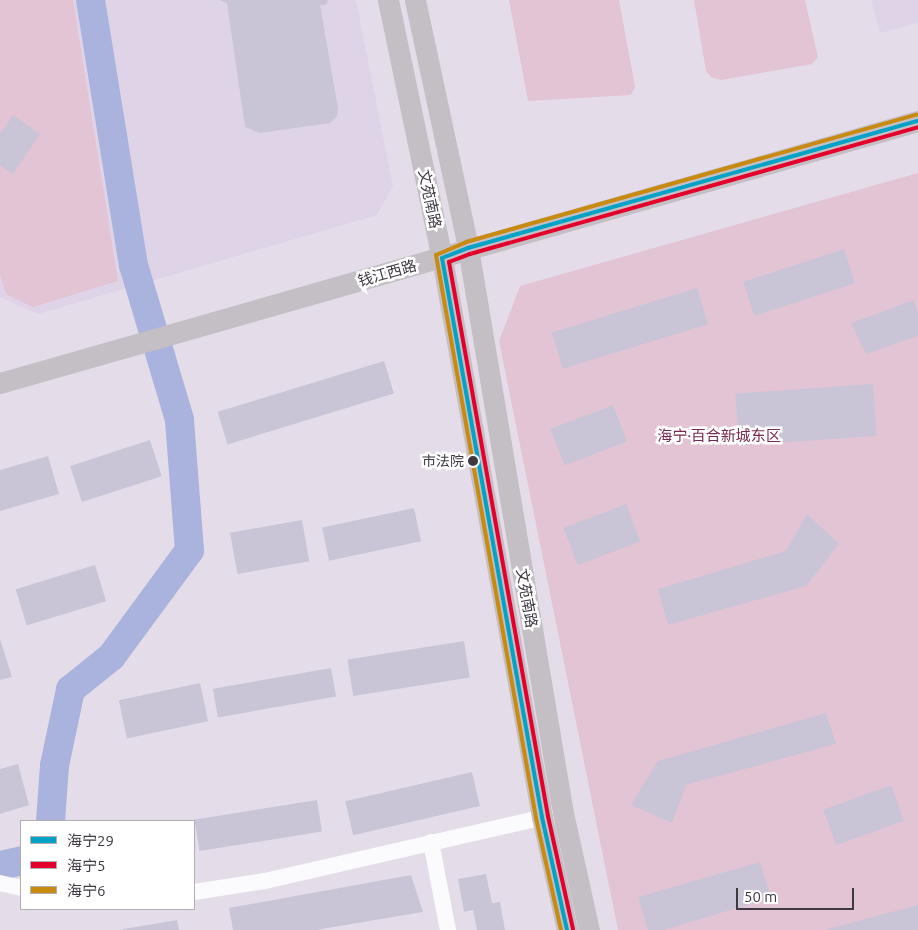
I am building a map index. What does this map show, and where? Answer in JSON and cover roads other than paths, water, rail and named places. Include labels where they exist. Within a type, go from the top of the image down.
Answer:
[{"type":"main road","name":"文苑南路","points":[[388,0],[442,258],[542,818],[567,930]]},
{"type":"main road","name":"文苑南路","points":[[415,0],[468,248],[563,813],[589,930]]},
{"type":"main road","name":"钱江西路","points":[[0,383],[918,121]]},
{"type":"street","points":[[195,892],[264,881],[563,813]]},
{"type":"street","points":[[431,842],[448,930]]},
{"type":"waterway","points":[[50,820],[54,765],[70,689],[111,656],[189,550],[179,419],[133,265],[90,0]]},
{"type":"waterway","points":[[0,865],[20,860]]},
{"type":"place","name":"市法院","points":[[473,461]]},
{"type":"park label","name":"海宁·百合新城东区","points":[[719,436]]}]
